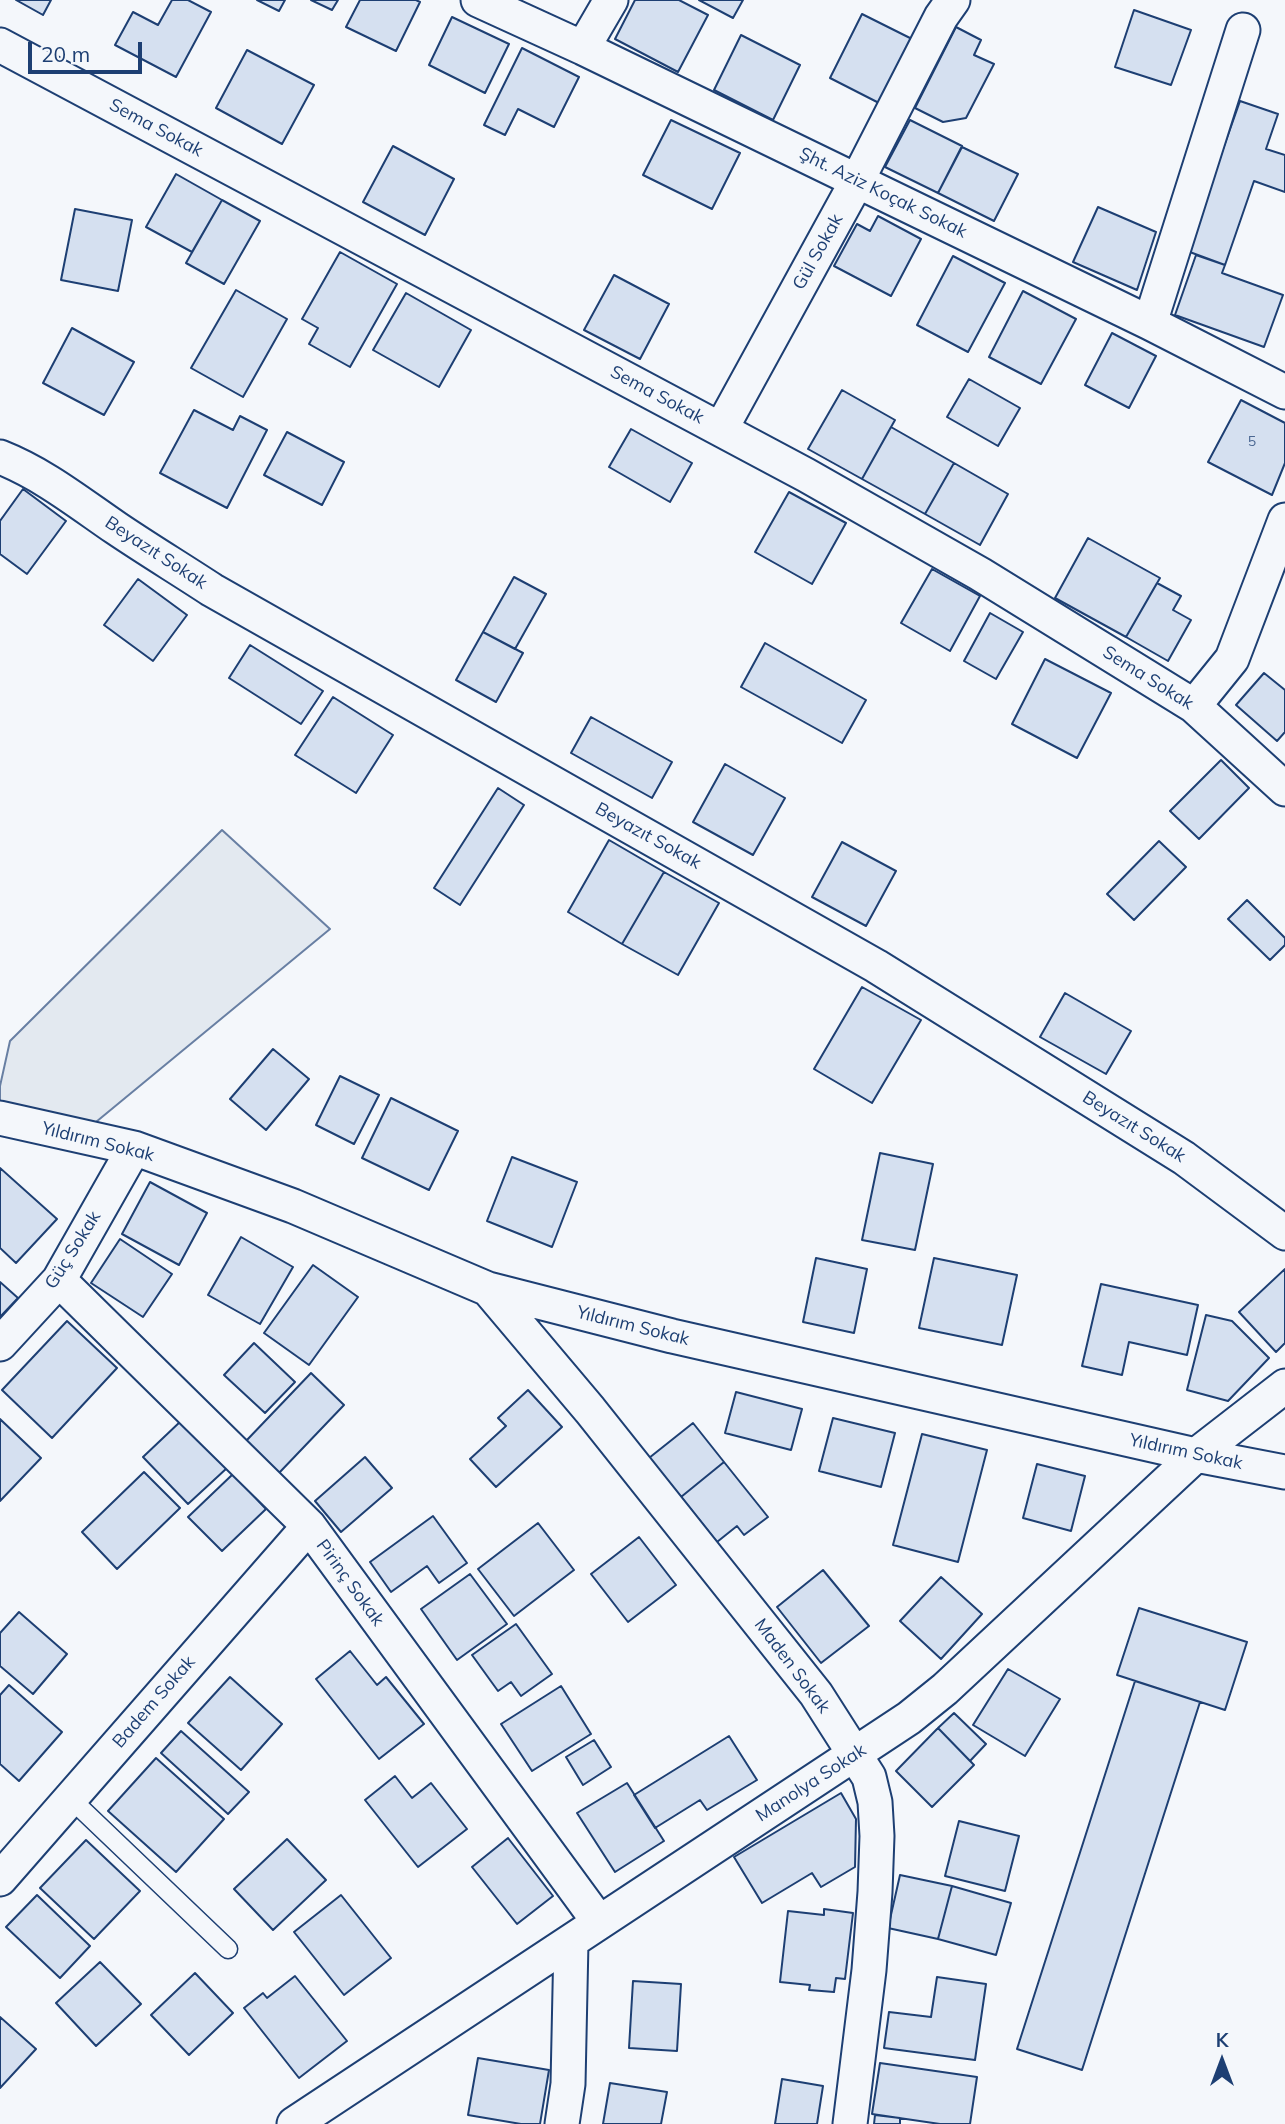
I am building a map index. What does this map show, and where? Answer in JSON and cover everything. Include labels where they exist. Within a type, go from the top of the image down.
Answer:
[{"type":"street","name":"Şht. Aziz Koçak Sokak","points":[[478,0],[583,48],[1150,323],[1285,392]]},
{"type":"street","points":[[583,48],[611,0]]},
{"type":"street","name":"Gül Sokak","points":[[721,429],[953,0]]},
{"type":"street","points":[[1150,323],[1243,30]]},
{"type":"street","name":"Sema Sokak","points":[[0,45],[721,429],[980,574],[1194,706],[1285,789]]},
{"type":"street","name":"Beyazıt Sokak","points":[[0,457],[20,465],[68,494],[212,590],[876,966],[1184,1158],[1285,1233]]},
{"type":"street","points":[[1194,706],[1232,659],[1285,520]]},
{"type":"street","name":"Yıldırım Sokak","points":[[0,1118],[134,1148],[293,1206],[488,1289],[672,1336],[1196,1455],[1285,1472]]},
{"type":"street","name":"Güç Sokak","points":[[0,1344],[59,1280],[134,1148]]},
{"type":"street","name":"Pirinç Sokak","points":[[59,1280],[309,1526],[599,1922]]},
{"type":"street","name":"Maden Sokak","points":[[488,1289],[590,1410],[807,1684],[869,1777],[875,1802],[877,1836],[869,1970],[850,2124]]},
{"type":"street","name":"Manolya Sokak","points":[[294,2124],[909,1718],[945,1689],[1196,1455],[1285,1385]]},
{"type":"street","name":"Badem Sokak","points":[[0,1879],[309,1526]]},
{"type":"street","points":[[562,2124],[568,2084],[571,1942]]},
{"type":"lane","points":[[70,1798],[228,1949]]},
{"type":"shaded area","points":[[222,830],[330,929],[79,1136],[0,1118],[0,1086],[10,1041]]},
{"type":"building","points":[[16,0],[51,0],[43,15]]},
{"type":"building","points":[[172,0],[188,0],[211,12],[176,77],[115,45],[133,12],[158,25]]},
{"type":"building","points":[[257,0],[285,0],[279,11]]},
{"type":"building","points":[[311,0],[338,0],[332,10]]},
{"type":"building","points":[[360,0],[420,2],[396,51],[346,27]]},
{"type":"building","points":[[635,0],[679,0],[708,15],[678,72],[615,39]]},
{"type":"building","points":[[699,0],[743,0],[733,18]]},
{"type":"building","points":[[1134,10],[1191,30],[1171,85],[1115,67]]},
{"type":"building","points":[[862,14],[912,39],[879,103],[830,78]]},
{"type":"building","points":[[452,17],[509,44],[485,93],[429,65]]},
{"type":"building","points":[[956,27],[981,40],[974,55],[994,64],[966,118],[943,122],[915,108]]},
{"type":"building","points":[[741,35],[800,65],[773,120],[714,90]]},
{"type":"building","points":[[522,48],[579,77],[554,127],[518,109],[505,135],[484,125]]},
{"type":"building","points":[[247,50],[314,85],[282,144],[216,108]]},
{"type":"building","points":[[1240,101],[1278,114],[1266,149],[1285,155],[1285,192],[1254,181],[1225,265],[1187,251]]},
{"type":"building","points":[[671,120],[740,153],[712,209],[643,175]]},
{"type":"building","points":[[910,120],[962,146],[938,193],[885,167]]},
{"type":"building","points":[[393,146],[454,179],[425,235],[363,202]]},
{"type":"building","points":[[962,147],[1018,174],[994,221],[938,193]]},
{"type":"building","points":[[176,174],[222,200],[192,252],[146,227]]},
{"type":"building","points":[[222,200],[260,221],[224,284],[186,263]]},
{"type":"building","points":[[1098,207],[1156,232],[1137,290],[1073,262]]},
{"type":"building","points":[[75,209],[132,220],[118,291],[61,280]]},
{"type":"building","points":[[878,216],[921,239],[891,296],[834,266],[857,224],[870,231]]},
{"type":"building","points":[[340,252],[397,284],[350,367],[309,344],[318,328],[302,319]]},
{"type":"building","points":[[1196,255],[1225,265],[1222,273],[1283,295],[1264,347],[1175,315]]},
{"type":"building","points":[[953,256],[1005,283],[968,352],[917,325]]},
{"type":"building","points":[[614,275],[669,304],[640,359],[584,330]]},
{"type":"building","points":[[236,290],[287,319],[243,397],[191,368]]},
{"type":"building","points":[[1023,291],[1076,319],[1041,384],[989,357]]},
{"type":"building","points":[[406,293],[471,330],[439,387],[373,350]]},
{"type":"building","points":[[72,328],[134,362],[104,415],[43,383]]},
{"type":"building","points":[[1112,333],[1156,356],[1129,408],[1085,385]]},
{"type":"building","points":[[969,379],[1020,408],[998,446],[947,417]]},
{"type":"building","points":[[842,390],[895,420],[862,479],[808,449]]},
{"type":"building","points":[[1241,400],[1285,423],[1285,463],[1272,495],[1208,462]]},
{"type":"building","points":[[194,410],[233,430],[240,416],[267,430],[227,508],[160,473]]},
{"type":"building","points":[[891,427],[954,463],[925,514],[862,479]]},
{"type":"building","points":[[631,429],[692,463],[670,502],[609,467]]},
{"type":"building","points":[[287,432],[344,462],[322,505],[264,475]]},
{"type":"building","points":[[954,463],[1008,494],[980,545],[925,514]]},
{"type":"building","points":[[23,489],[66,521],[27,574],[0,554],[0,521]]},
{"type":"building","points":[[789,492],[846,523],[812,584],[755,552]]},
{"type":"building","points":[[1088,538],[1160,578],[1126,637],[1055,598]]},
{"type":"building","points":[[932,569],[980,596],[950,651],[901,623]]},
{"type":"building","points":[[514,577],[546,594],[515,649],[483,632]]},
{"type":"building","points":[[138,579],[187,615],[153,661],[104,625]]},
{"type":"building","points":[[1157,583],[1181,596],[1173,610],[1191,620],[1168,661],[1126,637]]},
{"type":"building","points":[[990,613],[1023,632],[996,679],[964,661]]},
{"type":"building","points":[[483,632],[523,653],[496,702],[456,680]]},
{"type":"building","points":[[765,643],[866,700],[842,743],[741,687]]},
{"type":"building","points":[[250,645],[323,691],[301,724],[229,678]]},
{"type":"building","points":[[1045,659],[1111,693],[1077,758],[1012,724]]},
{"type":"building","points":[[1264,673],[1285,690],[1285,732],[1277,741],[1236,705]]},
{"type":"building","points":[[333,697],[393,735],[356,793],[295,755]]},
{"type":"building","points":[[591,717],[672,762],[652,798],[571,753]]},
{"type":"building","points":[[1221,760],[1249,788],[1199,839],[1170,811]]},
{"type":"building","points":[[725,764],[785,798],[753,855],[693,822]]},
{"type":"building","points":[[498,788],[524,805],[460,905],[434,888]]},
{"type":"building","points":[[609,840],[664,872],[622,944],[568,912]]},
{"type":"building","points":[[1159,841],[1186,867],[1134,920],[1107,894]]},
{"type":"building","points":[[842,842],[896,871],[866,926],[812,897]]},
{"type":"building","points":[[664,872],[719,903],[678,975],[622,944]]},
{"type":"building","points":[[1247,900],[1285,938],[1285,945],[1270,960],[1228,919]]},
{"type":"building","points":[[862,987],[921,1020],[872,1103],[814,1069]]},
{"type":"building","points":[[1065,993],[1131,1031],[1106,1074],[1040,1037]]},
{"type":"building","points":[[273,1049],[309,1079],[266,1130],[230,1099]]},
{"type":"building","points":[[340,1076],[379,1095],[354,1144],[316,1125]]},
{"type":"building","points":[[391,1098],[458,1131],[429,1190],[362,1158]]},
{"type":"building","points":[[880,1153],[933,1164],[915,1250],[862,1240]]},
{"type":"building","points":[[512,1157],[577,1182],[552,1247],[487,1221]]},
{"type":"building","points":[[0,1168],[57,1219],[16,1263],[0,1248]]},
{"type":"building","points":[[150,1182],[207,1213],[179,1265],[122,1234]]},
{"type":"building","points":[[241,1237],[293,1267],[260,1324],[208,1295]]},
{"type":"building","points":[[120,1239],[172,1274],[143,1317],[91,1283]]},
{"type":"building","points":[[816,1258],[867,1269],[854,1333],[803,1322]]},
{"type":"building","points":[[934,1258],[1017,1275],[1002,1345],[919,1328]]},
{"type":"building","points":[[313,1265],[358,1297],[309,1365],[264,1333]]},
{"type":"building","points":[[1285,1269],[1285,1343],[1276,1352],[1239,1312]]},
{"type":"building","points":[[0,1282],[18,1298],[0,1317]]},
{"type":"building","points":[[1101,1284],[1198,1305],[1187,1355],[1129,1342],[1122,1375],[1082,1366]]},
{"type":"building","points":[[1206,1315],[1232,1321],[1269,1358],[1228,1401],[1187,1390]]},
{"type":"building","points":[[67,1321],[117,1368],[52,1438],[2,1390]]},
{"type":"building","points":[[254,1343],[295,1382],[265,1413],[224,1375]]},
{"type":"building","points":[[311,1373],[344,1405],[279,1473],[246,1441]]},
{"type":"building","points":[[528,1390],[562,1427],[496,1487],[470,1459],[506,1426],[498,1418]]},
{"type":"building","points":[[736,1392],[802,1409],[791,1450],[725,1433]]},
{"type":"building","points":[[833,1418],[895,1433],[881,1487],[819,1471]]},
{"type":"building","points":[[0,1419],[41,1458],[0,1501]]},
{"type":"building","points":[[182,1420],[227,1468],[188,1504],[143,1457]]},
{"type":"building","points":[[693,1423],[724,1462],[681,1497],[649,1458]]},
{"type":"building","points":[[922,1434],[987,1450],[958,1562],[893,1545]]},
{"type":"building","points":[[365,1457],[392,1488],[341,1532],[315,1501]]},
{"type":"building","points":[[724,1462],[768,1517],[744,1535],[737,1526],[717,1542],[681,1497]]},
{"type":"building","points":[[1037,1464],[1085,1476],[1071,1531],[1023,1518]]},
{"type":"building","points":[[144,1472],[180,1508],[117,1569],[82,1532]]},
{"type":"building","points":[[233,1474],[266,1509],[222,1551],[188,1517]]},
{"type":"building","points":[[433,1516],[467,1563],[439,1583],[427,1566],[391,1592],[370,1562]]},
{"type":"building","points":[[538,1523],[574,1570],[514,1616],[478,1569]]},
{"type":"building","points":[[639,1537],[676,1585],[628,1622],[591,1574]]},
{"type":"building","points":[[823,1570],[869,1626],[821,1663],[777,1607]]},
{"type":"building","points":[[470,1574],[507,1624],[457,1660],[421,1609]]},
{"type":"building","points":[[941,1577],[982,1614],[941,1659],[900,1621]]},
{"type":"building","points":[[1139,1608],[1247,1642],[1225,1710],[1117,1675]]},
{"type":"building","points":[[19,1612],[67,1654],[33,1694],[0,1666],[0,1633]]},
{"type":"building","points":[[516,1624],[552,1674],[521,1696],[511,1682],[498,1691],[472,1655]]},
{"type":"building","points":[[350,1651],[377,1685],[386,1677],[424,1724],[379,1759],[316,1679]]},
{"type":"building","points":[[1008,1669],[1060,1699],[1025,1756],[973,1725]]},
{"type":"building","points":[[230,1677],[282,1724],[241,1770],[188,1723]]},
{"type":"building","points":[[1135,1681],[1200,1702],[1082,2070],[1017,2049]]},
{"type":"building","points":[[9,1685],[62,1732],[19,1781],[0,1764],[0,1695]]},
{"type":"building","points":[[561,1686],[591,1734],[532,1771],[501,1724]]},
{"type":"building","points":[[954,1713],[986,1744],[970,1761],[938,1728]]},
{"type":"building","points":[[938,1728],[974,1765],[932,1807],[896,1771]]},
{"type":"building","points":[[181,1731],[249,1792],[228,1814],[161,1753]]},
{"type":"building","points":[[729,1736],[757,1780],[707,1810],[700,1800],[655,1828],[634,1795]]},
{"type":"building","points":[[594,1740],[611,1767],[583,1785],[566,1757]]},
{"type":"building","points":[[156,1758],[224,1819],[176,1872],[108,1811]]},
{"type":"building","points":[[395,1776],[412,1798],[431,1783],[467,1829],[418,1867],[365,1800]]},
{"type":"building","points":[[627,1783],[664,1841],[615,1872],[577,1813]]},
{"type":"building","points":[[841,1793],[856,1819],[855,1867],[821,1887],[812,1873],[762,1903],[734,1857]]},
{"type":"building","points":[[959,1821],[1019,1836],[1005,1891],[945,1876]]},
{"type":"building","points":[[508,1838],[553,1896],[517,1924],[472,1867]]},
{"type":"building","points":[[287,1839],[326,1880],[273,1930],[234,1889]]},
{"type":"building","points":[[86,1840],[140,1891],[94,1939],[40,1888]]},
{"type":"building","points":[[900,1875],[952,1886],[938,1939],[888,1928]]},
{"type":"building","points":[[952,1886],[1011,1903],[996,1955],[938,1939]]},
{"type":"building","points":[[37,1895],[90,1946],[60,1978],[6,1927]]},
{"type":"building","points":[[341,1895],[391,1958],[344,1995],[294,1932]]},
{"type":"building","points":[[824,1909],[853,1913],[845,1979],[836,1978],[834,1992],[809,1990],[810,1985],[780,1982],[788,1911],[824,1915]]},
{"type":"building","points":[[100,1962],[141,2004],[96,2046],[56,2003]]},
{"type":"building","points":[[195,1973],[233,2013],[189,2055],[151,2015]]},
{"type":"building","points":[[295,1976],[347,2041],[299,2078],[244,2008],[263,1993],[267,1998]]},
{"type":"building","points":[[937,1977],[986,1984],[975,2060],[884,2048],[889,2012],[931,2017]]},
{"type":"building","points":[[633,1981],[681,1984],[677,2051],[629,2048]]},
{"type":"building","points":[[0,2017],[36,2049],[0,2088]]},
{"type":"building","points":[[478,2058],[549,2070],[540,2124],[521,2124],[468,2115]]},
{"type":"building","points":[[880,2063],[977,2077],[970,2124],[940,2124],[872,2114]]},
{"type":"building","points":[[782,2079],[823,2086],[817,2124],[775,2124]]},
{"type":"building","points":[[610,2083],[667,2092],[661,2124],[603,2124]]},
{"type":"building","points":[[875,2115],[900,2118],[900,2124],[874,2124]]}]
